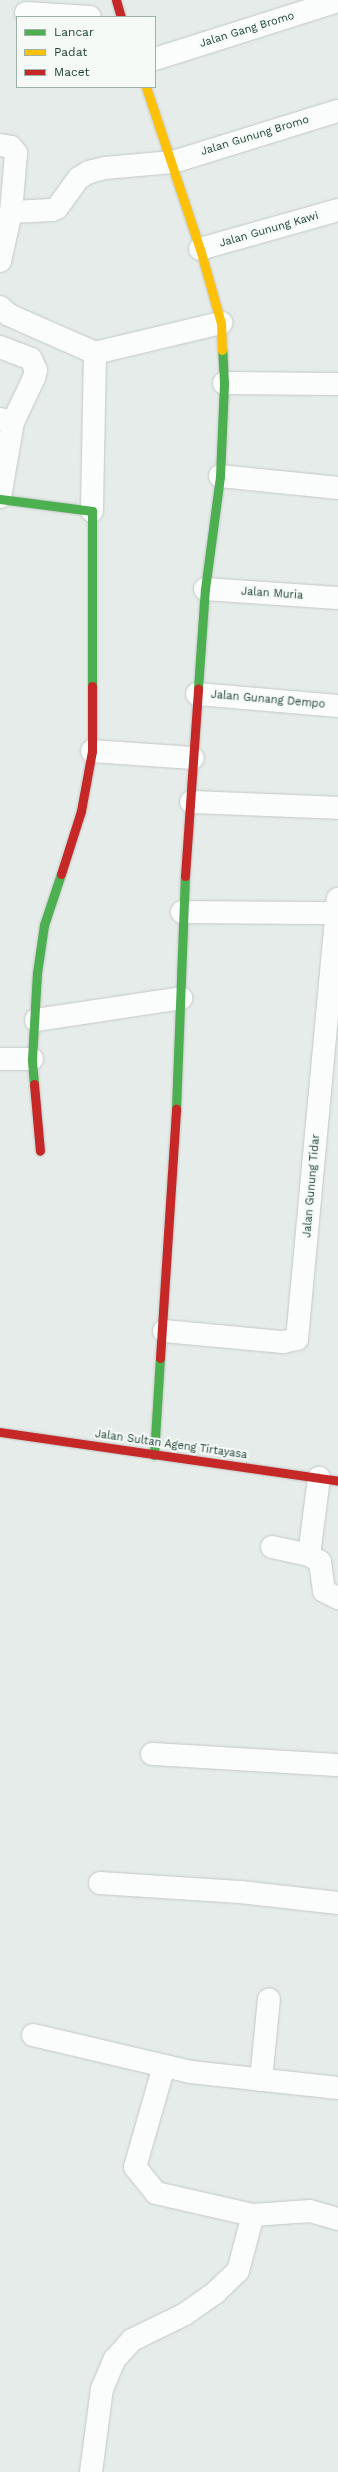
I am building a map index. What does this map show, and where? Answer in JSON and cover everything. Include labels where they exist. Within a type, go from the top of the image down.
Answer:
[{"type":"street","points":[[116,0],[121,16]]},
{"type":"street","name":"Jalan Gang Bromo","points":[[156,59],[338,1]]},
{"type":"street","points":[[26,13],[74,16]]},
{"type":"street","points":[[146,88],[173,162],[221,323],[220,342],[224,383],[225,477],[205,589],[197,694],[191,802],[182,912],[181,998],[164,1331],[154,1455]]},
{"type":"street","name":"Jalan Gunung Bromo","points":[[11,212],[57,208],[75,182],[89,172],[105,168],[173,162],[338,110]]},
{"type":"street","points":[[0,145],[11,147],[16,153],[11,212],[0,261]]},
{"type":"street","name":"Jalan Gunung Kawi","points":[[200,249],[338,210]]},
{"type":"street","points":[[0,307],[9,315],[95,353],[221,323]]},
{"type":"street","points":[[0,347],[31,359],[36,370],[34,378],[7,420],[0,498],[92,511]]},
{"type":"street","points":[[40,1151],[32,1059],[36,1020],[37,974],[44,925],[81,811],[92,751],[92,511],[95,353]]},
{"type":"street","points":[[224,383],[338,384]]},
{"type":"street","points":[[225,477],[338,488]]},
{"type":"street","name":"Jalan Muria","points":[[205,589],[338,598]]},
{"type":"street","name":"Jalan Gunang Dempo","points":[[197,694],[338,706]]},
{"type":"street","points":[[92,751],[193,758]]},
{"type":"street","points":[[191,802],[338,808]]},
{"type":"street","points":[[182,912],[337,908]]},
{"type":"street","name":"Jalan Gunung Tidar","points":[[164,1331],[283,1342],[297,1339],[337,908]]},
{"type":"street","points":[[36,1020],[181,998]]},
{"type":"street","points":[[0,1058],[32,1059]]},
{"type":"street","name":"Jalan Sultan Ageng Tirtayasa","points":[[0,1432],[329,1480]]},
{"type":"street","points":[[309,1555],[329,1480]]},
{"type":"street","points":[[272,1547],[309,1555],[320,1562],[320,1582],[324,1591],[338,1598]]},
{"type":"street","points":[[152,1754],[338,1765]]},
{"type":"street","points":[[100,1883],[240,1892],[338,1903]]},
{"type":"street","points":[[261,2080],[269,1999]]},
{"type":"street","points":[[33,2035],[164,2066],[261,2080],[338,2088]]},
{"type":"street","points":[[164,2066],[135,2167],[156,2193],[253,2215],[310,2211],[338,2218]]},
{"type":"street","points":[[91,2472],[102,2389],[116,2359],[132,2340],[185,2314],[216,2292],[238,2271],[253,2215]]},
{"type":"traffic: fast","points":[[198,688],[205,589],[220,476],[224,383],[222,350]]},
{"type":"traffic: fast","points":[[0,499],[92,511],[92,686]]},
{"type":"traffic: fast","points":[[34,1084],[32,1059],[37,973],[44,925],[61,874]]},
{"type":"traffic: fast","points":[[176,1109],[185,876]]},
{"type":"traffic: fast","points":[[154,1455],[160,1358]]},
{"type":"traffic: slow","points":[[146,88],[200,249],[221,323],[222,350]]},
{"type":"traffic: jam","points":[[116,0],[121,16]]},
{"type":"traffic: jam","points":[[61,874],[81,811],[92,751],[92,686]]},
{"type":"traffic: jam","points":[[185,876],[198,688]]},
{"type":"traffic: jam","points":[[34,1084],[40,1151]]},
{"type":"traffic: jam","points":[[160,1358],[176,1109]]},
{"type":"traffic: jam","points":[[0,1432],[338,1481]]}]
